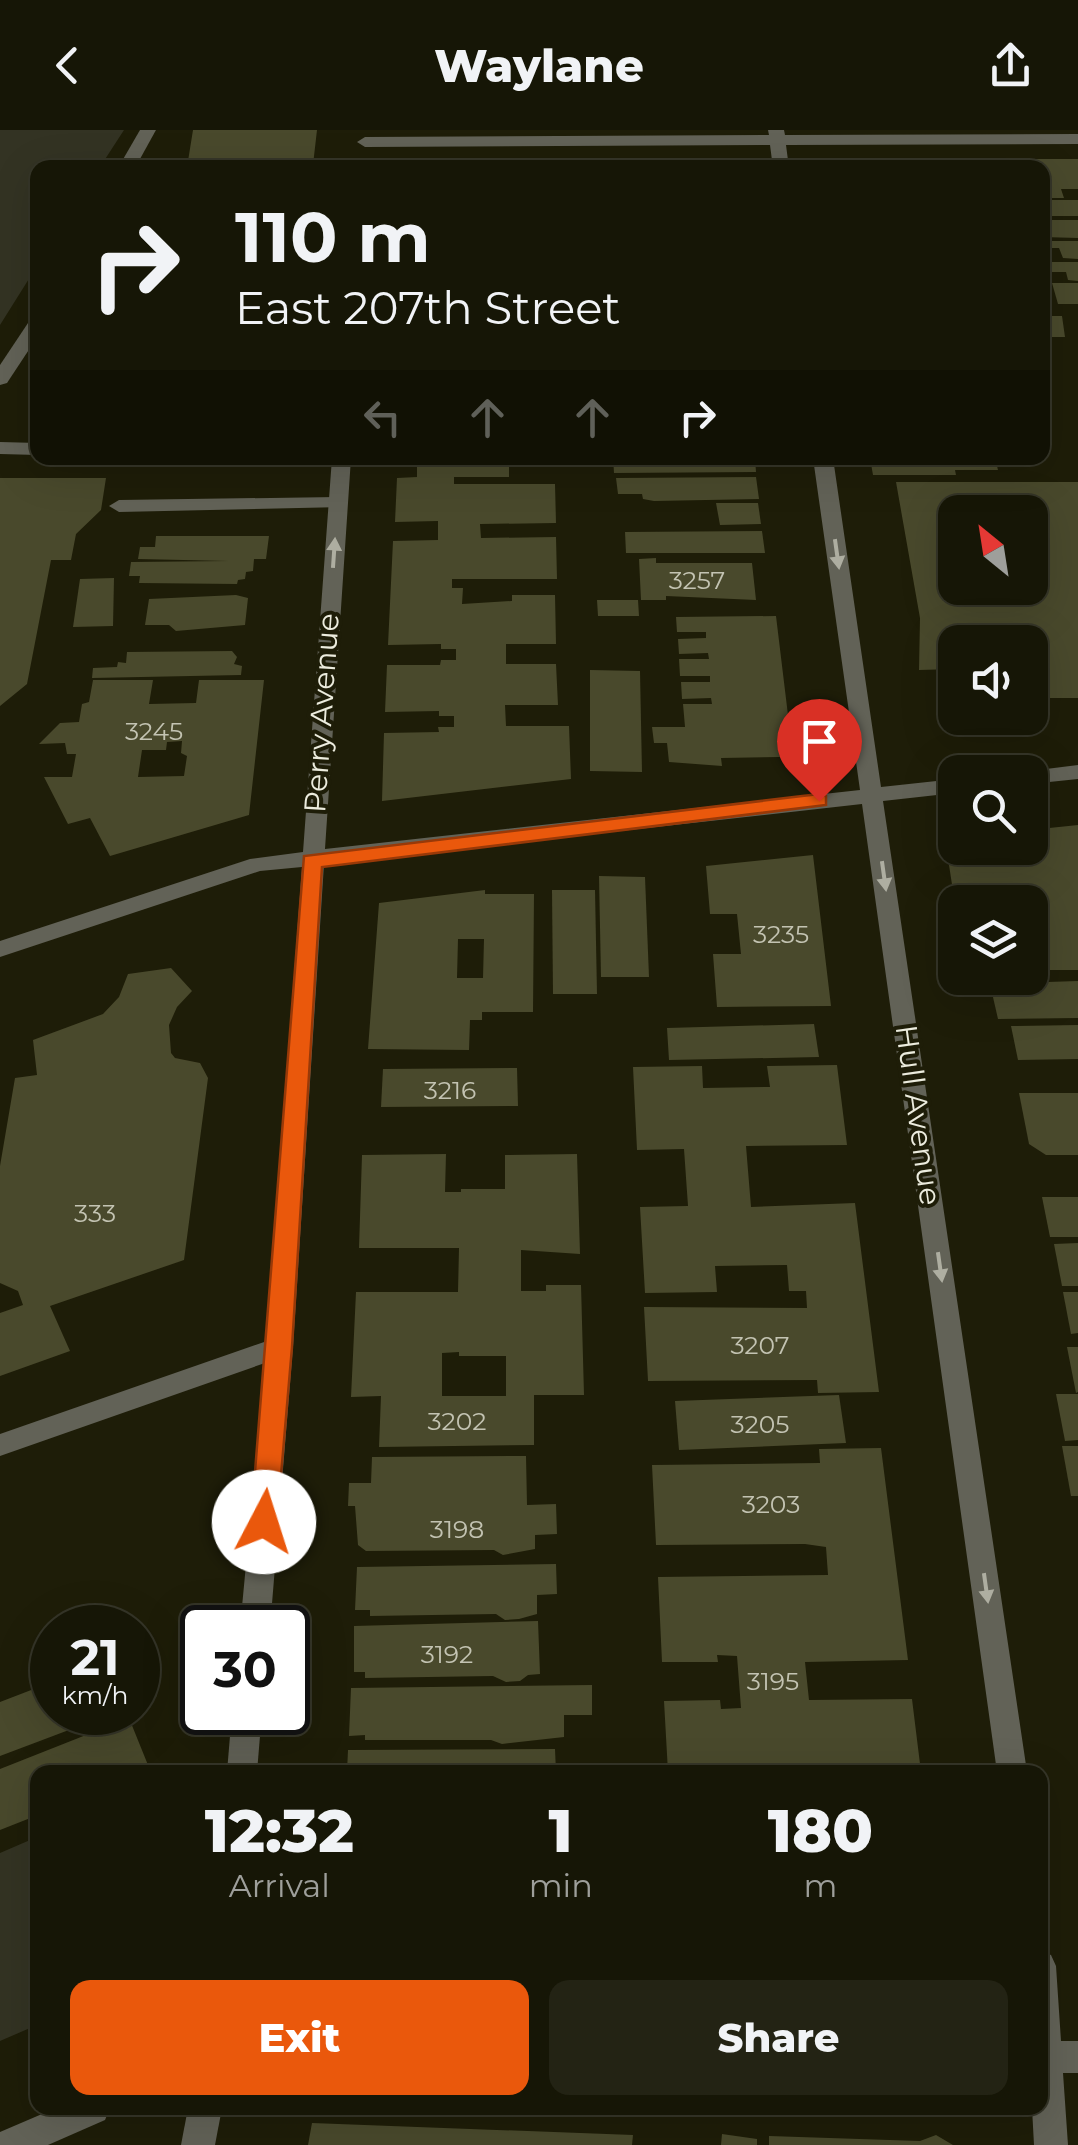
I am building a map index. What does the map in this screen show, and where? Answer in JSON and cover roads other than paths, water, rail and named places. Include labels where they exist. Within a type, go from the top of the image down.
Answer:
[{"type":"street","points":[[131,160],[148,130]]},
{"type":"street","points":[[365,142],[777,135],[1078,139]]},
{"type":"street","points":[[777,135],[781,160]]},
{"type":"street","points":[[0,379],[30,333]]},
{"type":"street","points":[[0,448],[30,449]]},
{"type":"street","name":"Perry Avenue","points":[[257,1605],[280,1347],[340,465]]},
{"type":"street","name":"Hull Avenue","points":[[824,465],[1011,1765]]},
{"type":"street","points":[[119,506],[338,503]]},
{"type":"street","points":[[1048,775],[1078,772]]},
{"type":"street","points":[[0,949],[258,864],[312,861],[938,788]]},
{"type":"street","points":[[0,1446],[280,1347]]},
{"type":"street","points":[[243,1765],[245,1735]]},
{"type":"street","points":[[1048,2015],[1055,2057],[1051,2145]]},
{"type":"street","points":[[10,2145],[77,2115]]},
{"type":"street","points":[[198,2145],[204,2115]]}]
